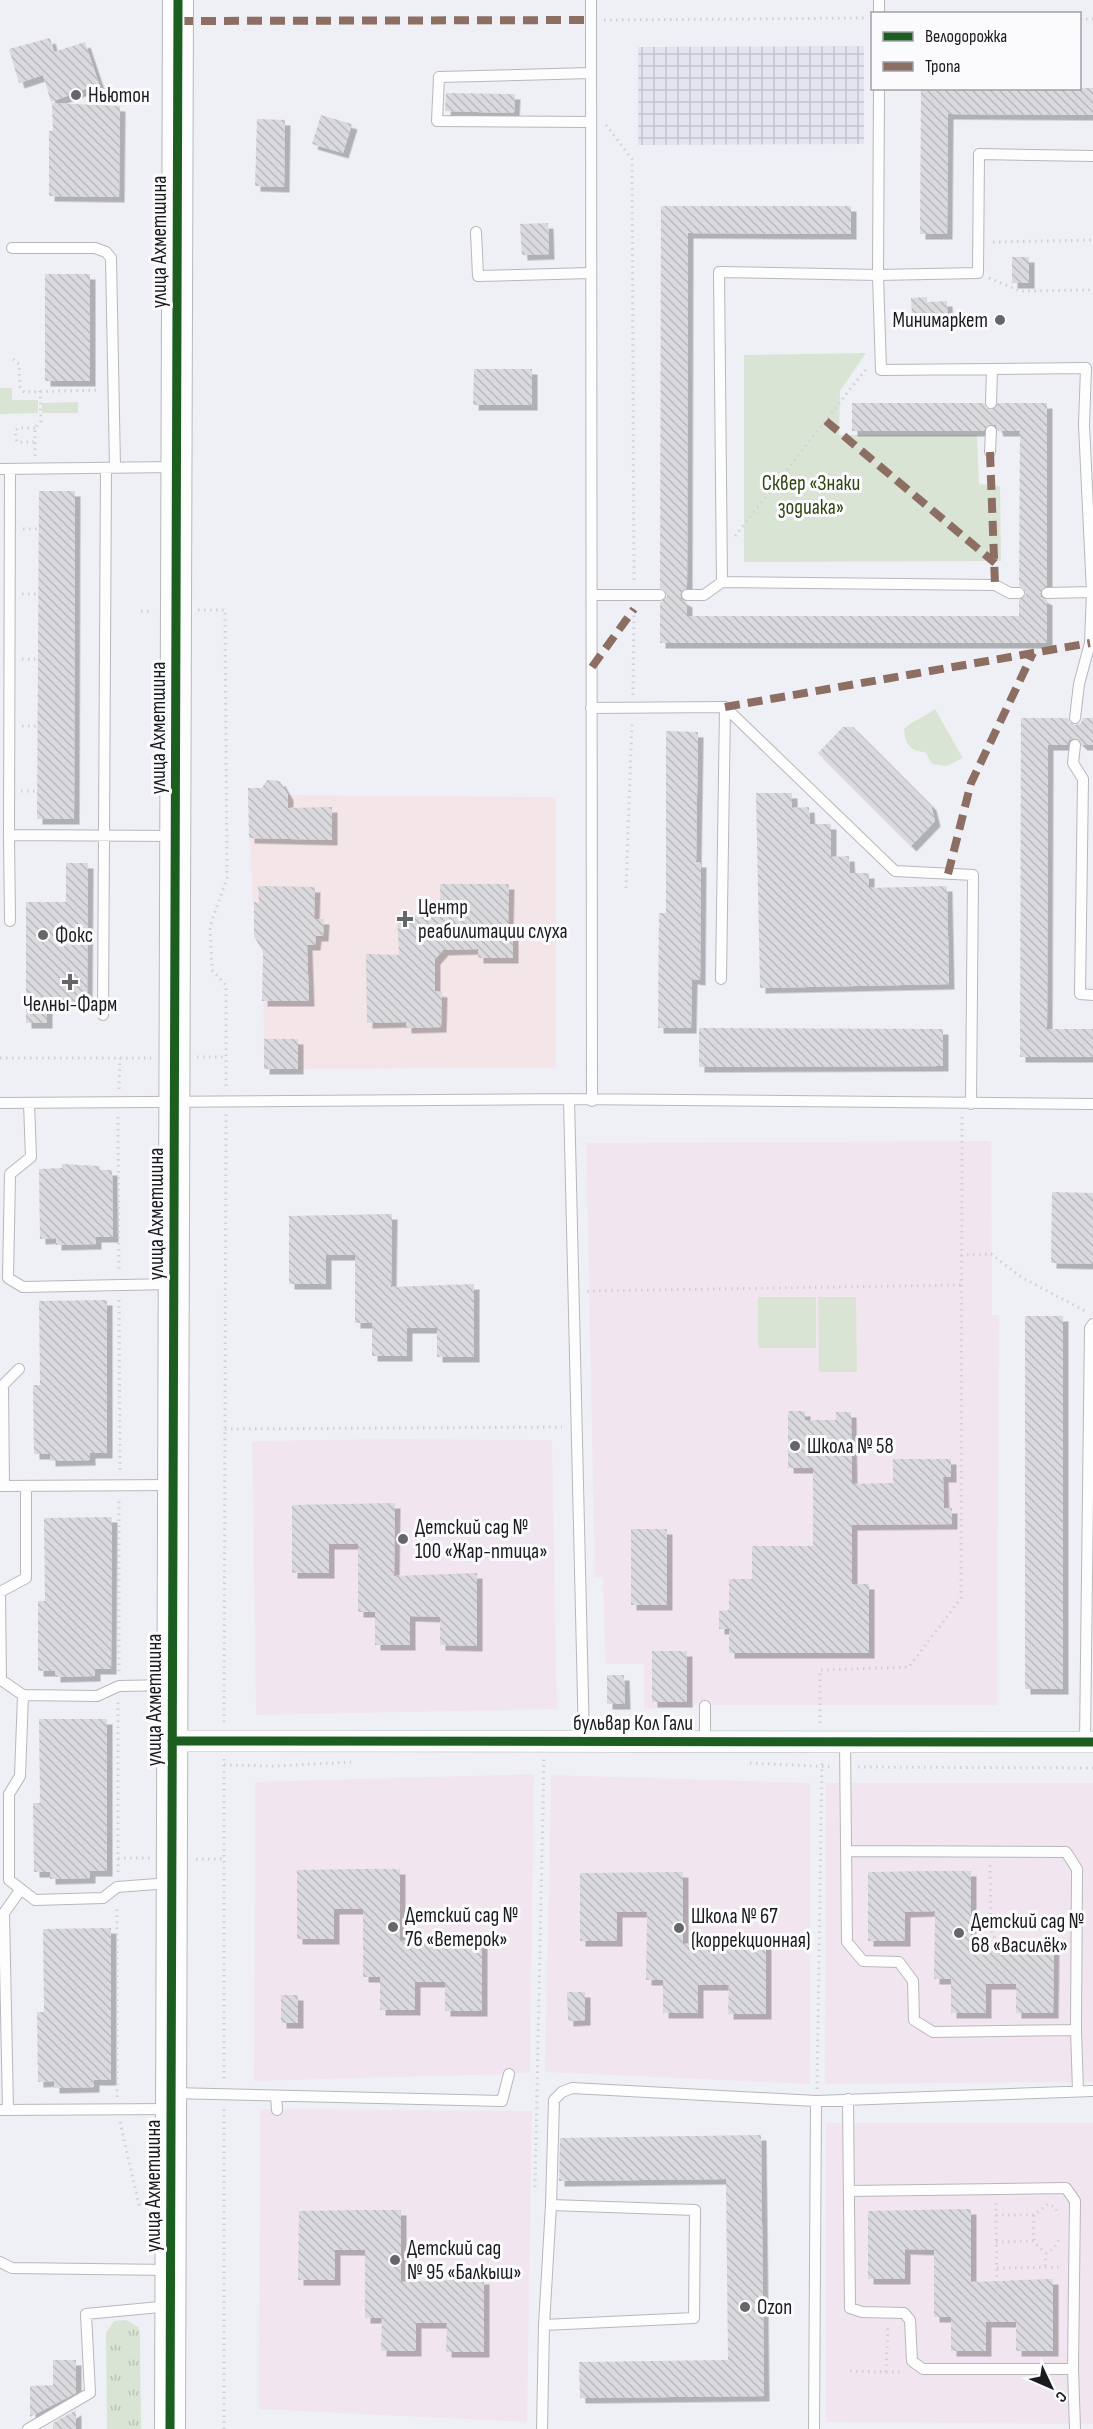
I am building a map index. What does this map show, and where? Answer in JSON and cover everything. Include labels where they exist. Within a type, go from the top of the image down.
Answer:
[{"type":"street","name":"улица Ахметшина","points":[[170,2429],[178,0]]},
{"type":"street","name":"бульвар Кол Гали","points":[[172,1742],[705,1740],[1089,1742]]},
{"type":"lane","points":[[591,0],[592,1101]]},
{"type":"lane","points":[[591,73],[439,77],[438,121],[591,122]]},
{"type":"lane","points":[[879,90],[878,275],[881,370],[1086,368],[1092,592],[1089,662],[1074,718]]},
{"type":"lane","points":[[722,582],[719,272],[878,275],[978,273],[979,154],[1093,156]]},
{"type":"lane","points":[[476,232],[478,276],[591,273]]},
{"type":"lane","points":[[12,248],[95,248],[109,255],[113,263],[114,390],[110,468],[103,1015]]},
{"type":"lane","points":[[991,403],[992,369]]},
{"type":"lane","points":[[990,452],[991,431]]},
{"type":"lane","points":[[10,921],[5,469],[176,467]]},
{"type":"lane","points":[[687,595],[704,595],[722,582],[995,585],[1010,593],[1019,593]]},
{"type":"lane","points":[[1047,592],[1092,592]]},
{"type":"lane","points":[[593,595],[660,595]]},
{"type":"lane","points":[[591,708],[725,707],[895,871],[973,875],[967,1104]]},
{"type":"lane","points":[[721,979],[725,707]]},
{"type":"lane","points":[[1075,745],[1072,763],[1088,779],[1080,994],[1093,995]]},
{"type":"lane","points":[[9,836],[175,836]]},
{"type":"lane","points":[[0,1103],[226,1100],[569,1100],[1093,1104]]},
{"type":"lane","points":[[569,1100],[584,1740]]},
{"type":"lane","points":[[29,1103],[31,1157],[10,1174],[8,1278],[23,1287],[174,1284]]},
{"type":"lane","points":[[1089,1742],[1090,1328],[1093,1324]]},
{"type":"lane","points":[[20,1369],[3,1385],[2,1486],[173,1485]]},
{"type":"lane","points":[[26,1486],[26,1578],[0,1592],[1,1680],[23,1695],[97,1696],[118,1686],[172,1685]]},
{"type":"lane","points":[[23,1695],[20,1776],[9,1794],[9,1881],[35,1900],[103,1898],[117,1887],[172,1883]]},
{"type":"lane","points":[[705,1706],[705,1740]]},
{"type":"lane","points":[[845,1742],[848,1942],[863,1961],[899,1962],[913,1981],[914,2020],[933,2032],[1076,2030]]},
{"type":"lane","points":[[847,1851],[1066,1852],[1077,1869],[1078,2091]]},
{"type":"lane","points":[[21,1889],[4,1913],[4,2110],[117,2109],[224,2094],[502,2101],[509,2074]]},
{"type":"lane","points":[[542,2429],[554,2100],[562,2092],[572,2088],[816,2102],[1093,2091]]},
{"type":"lane","points":[[276,2096],[277,2110]]},
{"type":"lane","points":[[848,2099],[850,2308],[904,2313],[910,2320],[912,2361],[923,2369],[1073,2369]]},
{"type":"lane","points":[[814,2429],[816,2102]]},
{"type":"lane","points":[[849,2191],[1066,2188],[1075,2201],[1073,2369],[1075,2429]]},
{"type":"lane","points":[[544,2325],[694,2318],[695,2210],[551,2205]]},
{"type":"lane","points":[[0,2262],[12,2268],[170,2270]]},
{"type":"lane","points":[[28,2429],[90,2393],[86,2314],[170,2306]]},
{"type":"path","points":[[591,21],[871,18]]},
{"type":"path","points":[[603,121],[632,159],[634,595],[633,708],[626,888]]},
{"type":"path","points":[[978,242],[1093,240]]},
{"type":"path","points":[[978,273],[1020,291],[1093,290]]},
{"type":"path","points":[[722,553],[880,351]]},
{"type":"path","points":[[13,359],[19,364],[21,389],[114,390]]},
{"type":"path","points":[[35,442],[17,442],[15,431],[18,428],[34,428],[41,421],[40,391]]},
{"type":"path","points":[[34,428],[35,468]]},
{"type":"path","points":[[141,611],[225,610],[227,878],[210,926],[212,970],[226,985],[224,2429]]},
{"type":"path","points":[[0,1058],[225,1057]]},
{"type":"path","points":[[120,1058],[118,1102],[120,1486],[117,2109],[140,2209]]},
{"type":"path","points":[[816,2102],[820,1670],[909,1667],[961,1598],[961,1285],[967,1104]]},
{"type":"path","points":[[962,1256],[991,1254],[1021,1277],[1093,1315]]},
{"type":"path","points":[[573,1291],[961,1285]]},
{"type":"path","points":[[225,1429],[577,1427]]},
{"type":"path","points":[[535,2192],[544,1752]]},
{"type":"path","points":[[990,1852],[991,1928],[1000,1956]]},
{"type":"path","points":[[991,1928],[1076,1928]]},
{"type":"path","points":[[996,2189],[997,2298]]},
{"type":"path","points":[[996,2215],[1034,2214],[1048,2204],[1059,2214],[1059,2224]]},
{"type":"path","points":[[1033,2241],[1034,2214]]},
{"type":"path","points":[[1046,2253],[1059,2241],[1059,2232]]},
{"type":"path","points":[[996,2242],[1033,2241],[1046,2253]]},
{"type":"path","points":[[1045,2267],[1046,2253]]},
{"type":"path","points":[[997,2268],[1074,2266]]},
{"type":"path","points":[[850,2371],[886,2372],[888,2312]]},
{"type":"shaded area","points":[[864,46],[864,144],[638,145],[638,47]]},
{"type":"shaded area","name":"Центр реабилитации слуха","points":[[267,780],[280,781],[288,795],[556,797],[556,1068],[264,1069],[263,952],[254,936],[248,788],[262,788]]},
{"type":"shaded area","name":"Школа № 58","points":[[991,1141],[992,1315],[999,1315],[997,1705],[695,1705],[694,1708],[644,1709],[644,1664],[605,1664],[603,1577],[595,1577],[586,1143]]},
{"type":"shaded area","name":"Детский сад № 100 «Жар-птица»","points":[[552,1440],[557,1709],[256,1715],[252,1441]]},
{"type":"shaded area","name":"Детский сад № 76 «Ветерок»","points":[[534,1774],[530,2072],[254,2081],[255,1782]]},
{"type":"shaded area","name":"Школа № 67 (коррекционная)","points":[[551,1775],[810,1783],[810,2084],[545,2072]]},
{"type":"shaded area","name":"Детский сад № 68 «Василёк»","points":[[826,1783],[1093,1783],[1093,2082],[825,2084]]},
{"type":"shaded area","name":"Детский сад № 95 «Балкыш»","points":[[260,2109],[532,2111],[527,2422],[259,2409]]},
{"type":"shaded area","points":[[826,2123],[1093,2123],[1093,2424],[826,2422]]},
{"type":"green space","name":"Сквер «Знаки зодиака»","points":[[866,353],[840,391],[839,435],[977,435],[979,484],[1000,486],[1001,561],[744,562],[744,355]]},
{"type":"green space","points":[[0,388],[12,388],[12,400],[38,400],[38,413],[0,414]]},
{"type":"green space","points":[[78,402],[78,413],[42,413],[42,403]]},
{"type":"green space","points":[[935,709],[963,758],[946,766],[932,764],[925,752],[909,746],[904,729]]},
{"type":"green space","points":[[758,1297],[816,1297],[816,1348],[758,1348]]},
{"type":"green space","points":[[818,1297],[856,1297],[857,1372],[819,1372]]},
{"type":"green space","points":[[126,2320],[139,2327],[141,2429],[107,2429],[106,2333],[114,2321]]},
{"type":"building","points":[[50,38],[54,52],[85,42],[99,84],[51,102],[43,75],[19,83],[9,49]]},
{"type":"building","points":[[1081,88],[1093,88],[1093,115],[948,114],[947,234],[920,234],[921,90],[1081,90]]},
{"type":"building","points":[[446,93],[515,94],[514,113],[445,111]]},
{"type":"building","points":[[52,103],[120,106],[119,197],[49,196],[49,131],[53,131]]},
{"type":"building","points":[[321,115],[352,124],[343,153],[312,144]]},
{"type":"building","points":[[257,119],[285,120],[284,187],[255,186]]},
{"type":"building","points":[[661,206],[851,206],[851,234],[688,233],[687,588],[680,594],[681,599],[687,602],[687,616],[1019,616],[1019,600],[1026,594],[1025,589],[1019,586],[1020,431],[998,431],[996,425],[991,424],[983,431],[852,431],[852,403],[984,403],[987,409],[991,410],[998,403],[1047,403],[1047,585],[1040,593],[1041,597],[1047,600],[1047,643],[660,643],[660,603],[667,596],[666,591],[660,588]]},
{"type":"building","points":[[548,223],[549,254],[522,255],[520,224]]},
{"type":"building","points":[[1012,257],[1029,257],[1029,283],[1012,283]]},
{"type":"building","points":[[45,274],[90,274],[90,381],[45,381]]},
{"type":"building","points":[[927,297],[927,302],[947,301],[948,317],[912,318],[911,298]]},
{"type":"building","points":[[474,369],[532,369],[532,405],[473,405]]},
{"type":"building","points":[[39,491],[75,491],[74,819],[37,819]]},
{"type":"building","points":[[1021,718],[1068,718],[1070,724],[1075,725],[1081,723],[1083,718],[1093,718],[1093,745],[1082,745],[1075,738],[1069,740],[1067,745],[1048,745],[1047,1029],[1093,1029],[1093,1057],[1020,1057]]},
{"type":"building","points":[[843,727],[853,727],[931,805],[935,821],[911,846],[818,753]]},
{"type":"building","points":[[666,731],[698,732],[696,862],[701,862],[700,980],[692,979],[691,1028],[658,1028],[659,913],[666,913]]},
{"type":"building","points":[[267,780],[280,781],[288,795],[288,808],[332,807],[332,840],[249,838],[248,788],[262,788]]},
{"type":"building","points":[[756,793],[792,793],[792,808],[809,807],[810,824],[831,824],[831,857],[849,856],[850,873],[869,873],[869,888],[947,886],[949,984],[760,988]]},
{"type":"building","name":"Фокс","points":[[66,863],[88,863],[87,1002],[47,1002],[47,1023],[26,1023],[26,902],[66,902]]},
{"type":"building","points":[[440,884],[509,884],[508,925],[513,925],[513,958],[478,958],[478,949],[443,950],[435,959],[435,991],[442,992],[441,1027],[406,1028],[406,1022],[367,1023],[366,954],[399,955],[397,915],[441,916]]},
{"type":"building","points":[[258,886],[315,887],[314,919],[324,919],[323,936],[316,936],[315,945],[307,945],[309,1001],[262,1001],[263,952],[254,936],[254,902],[259,903]]},
{"type":"building","points":[[699,1028],[943,1029],[943,1066],[699,1067]]},
{"type":"building","points":[[264,1039],[298,1039],[298,1069],[264,1069]]},
{"type":"building","points":[[62,1164],[100,1166],[100,1170],[112,1170],[113,1237],[96,1237],[96,1244],[56,1245],[56,1238],[40,1239],[39,1169],[62,1168]]},
{"type":"building","points":[[1052,1192],[1093,1193],[1093,1264],[1051,1263]]},
{"type":"building","points":[[392,1214],[391,1287],[474,1284],[474,1357],[437,1357],[437,1328],[407,1328],[407,1356],[372,1356],[372,1323],[355,1323],[355,1255],[326,1255],[326,1284],[289,1284],[289,1216]]},
{"type":"building","points":[[107,1300],[107,1453],[90,1453],[90,1460],[50,1461],[50,1454],[34,1454],[33,1385],[40,1385],[39,1301]]},
{"type":"building","points":[[1025,1316],[1063,1316],[1063,1689],[1025,1689]]},
{"type":"building","points":[[788,1411],[805,1411],[805,1420],[836,1420],[836,1412],[851,1412],[852,1484],[893,1483],[893,1459],[951,1459],[951,1477],[943,1477],[944,1508],[952,1508],[952,1524],[852,1525],[852,1584],[869,1584],[869,1653],[729,1653],[729,1629],[719,1629],[719,1611],[729,1610],[729,1579],[752,1579],[752,1546],[813,1546],[813,1468],[788,1468]]},
{"type":"building","points":[[395,1503],[394,1576],[477,1573],[477,1646],[440,1645],[440,1617],[410,1616],[410,1645],[375,1645],[375,1612],[358,1612],[358,1544],[329,1544],[329,1573],[292,1573],[292,1505]]},
{"type":"building","points":[[112,1517],[111,1669],[95,1669],[95,1676],[55,1677],[55,1671],[38,1671],[38,1601],[45,1601],[44,1518]]},
{"type":"building","points":[[631,1529],[667,1529],[667,1605],[631,1605]]},
{"type":"building","points":[[652,1651],[687,1651],[687,1702],[652,1702]]},
{"type":"building","points":[[607,1675],[624,1675],[625,1704],[607,1704]]},
{"type":"building","points":[[39,1719],[107,1719],[107,1871],[90,1871],[90,1878],[50,1879],[50,1872],[34,1872],[33,1803],[40,1803]]},
{"type":"building","points":[[400,1869],[400,1941],[482,1938],[482,2011],[445,2011],[445,1982],[415,1982],[415,2010],[380,2010],[380,1977],[363,1977],[363,1909],[334,1909],[334,1939],[297,1939],[297,1870]]},
{"type":"building","points":[[971,1871],[971,1944],[1054,1941],[1053,2013],[1016,2013],[1016,1984],[986,1984],[986,2013],[951,2013],[951,1979],[934,1979],[935,1911],[905,1912],[905,1941],[868,1941],[868,1872]]},
{"type":"building","points":[[683,1872],[683,1944],[766,1941],[766,2014],[728,2014],[729,1985],[698,1985],[698,2013],[663,2013],[663,1980],[646,1980],[647,1912],[617,1912],[617,1941],[580,1941],[580,1873]]},
{"type":"building","points":[[111,1928],[111,2080],[94,2080],[94,2087],[54,2088],[54,2081],[38,2082],[37,2012],[44,2012],[43,1929]]},
{"type":"building","points":[[567,1992],[585,1992],[585,2020],[568,2021]]},
{"type":"building","points":[[281,1995],[298,1995],[298,2023],[281,2023]]},
{"type":"building","points":[[761,2135],[764,2396],[580,2398],[579,2362],[728,2360],[726,2179],[559,2181],[560,2138]]},
{"type":"building","points":[[971,2209],[971,2282],[1053,2279],[1053,2351],[1016,2351],[1016,2322],[986,2322],[986,2351],[951,2351],[951,2317],[934,2317],[934,2250],[905,2249],[905,2279],[868,2279],[868,2211]]},
{"type":"building","points":[[401,2210],[401,2282],[484,2279],[484,2352],[446,2352],[447,2323],[416,2323],[416,2351],[381,2351],[382,2318],[365,2318],[365,2250],[335,2250],[335,2280],[298,2280],[299,2211]]},
{"type":"building","points":[[53,2360],[76,2360],[76,2393],[30,2417],[30,2386],[53,2385]]},
{"type":"building","points":[[76,2410],[76,2429],[53,2429],[53,2423]]},
{"type":"marked path","points":[[178,21],[591,20]]},
{"type":"marked path","points":[[826,421],[995,563]]},
{"type":"marked path","points":[[990,452],[995,585]]},
{"type":"marked path","points":[[592,667],[634,609]]},
{"type":"marked path","points":[[725,707],[1090,643]]},
{"type":"marked path","points":[[948,874],[971,783],[1033,653]]},
{"type":"cycle path","points":[[170,2429],[178,0]]},
{"type":"cycle path","points":[[172,1741],[1093,1742]]},
{"type":"place","name":"Ньютон","points":[[76,95]]},
{"type":"place","name":"Минимаркет","points":[[1000,320]]},
{"type":"place","name":"Центр реабилитации слуха","points":[[405,919]]},
{"type":"place","name":"Фокс","points":[[43,935]]},
{"type":"place","name":"Челны-Фарм","points":[[70,982]]},
{"type":"place","name":"Школа № 58","points":[[795,1446]]},
{"type":"place","name":"Детский сад № 100 «Жар-птица»","points":[[403,1539]]},
{"type":"place","name":"Детский сад № 76 «Ветерок»","points":[[393,1927]]},
{"type":"place","name":"Школа № 67 (коррекционная)","points":[[679,1928]]},
{"type":"place","name":"Детский сад № 68 «Василёк»","points":[[959,1933]]},
{"type":"place","name":"Детский сад № 95 «Балкыш»","points":[[395,2260]]},
{"type":"place","name":"Ozon","points":[[745,2307]]}]
